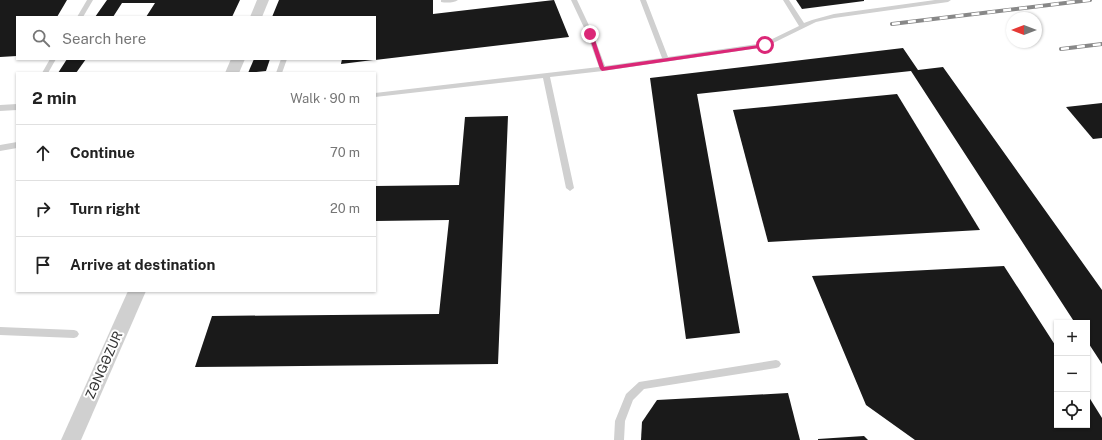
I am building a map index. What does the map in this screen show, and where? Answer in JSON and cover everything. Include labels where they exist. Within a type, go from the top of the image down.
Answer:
[{"type":"street","points":[[256,16],[263,0]]},
{"type":"street","points":[[232,72],[238,60]]},
{"type":"street","name":"ZƏNGƏZUR","points":[[71,440],[137,292]]},
{"type":"lane","points":[[81,16],[90,0]]},
{"type":"lane","points":[[443,1],[455,0]]},
{"type":"lane","points":[[574,0],[590,34],[602,69]]},
{"type":"lane","points":[[643,0],[666,60]]},
{"type":"lane","points":[[786,0],[803,27]]},
{"type":"lane","points":[[376,95],[602,69],[765,45],[814,21],[834,16],[948,0]]},
{"type":"lane","points":[[45,72],[52,60]]},
{"type":"lane","points":[[279,72],[284,60]]},
{"type":"lane","points":[[546,75],[570,188]]},
{"type":"lane","points":[[0,108],[16,107]]},
{"type":"lane","points":[[0,148],[16,145]]},
{"type":"lane","points":[[0,331],[74,334]]},
{"type":"lane","points":[[619,440],[620,421],[629,397],[642,385],[776,364]]},
{"type":"building","points":[[0,0],[67,0],[58,16],[16,16],[16,56],[0,57]]},
{"type":"building","points":[[107,0],[240,0],[232,16],[147,16],[155,3],[122,3],[114,16],[96,16]]},
{"type":"building","points":[[279,0],[433,0],[433,14],[554,0],[569,37],[376,60],[376,16],[272,16]]},
{"type":"building","points":[[796,0],[864,0],[864,1],[802,9]]},
{"type":"building","points":[[903,48],[918,70],[943,67],[1102,290],[1102,364],[1090,346],[1090,320],[1073,320],[911,71],[697,94],[740,333],[686,339],[650,78]]},
{"type":"building","points":[[66,60],[85,60],[77,72],[59,72]]},
{"type":"building","points":[[254,60],[270,60],[266,71],[248,72]]},
{"type":"building","points":[[342,60],[373,60],[341,64]]},
{"type":"building","points":[[897,94],[980,230],[768,242],[733,110]]},
{"type":"building","points":[[1102,103],[1102,138],[1093,139],[1066,107]]},
{"type":"building","points":[[508,116],[498,364],[195,367],[212,316],[439,314],[449,220],[376,221],[376,186],[459,185],[465,117]]},
{"type":"building","points":[[1004,266],[1054,343],[1054,428],[1090,428],[1090,399],[1102,418],[1102,440],[915,440],[866,405],[812,276]]},
{"type":"building","points":[[788,393],[800,440],[641,440],[642,422],[657,400]]},
{"type":"building","points":[[864,436],[868,440],[818,440],[818,439]]},
{"type":"railway","points":[[892,24],[1090,0]]},
{"type":"railway","points":[[1061,49],[1102,44]]},
{"type":"route","points":[[590,34],[602,69],[765,45]]}]
